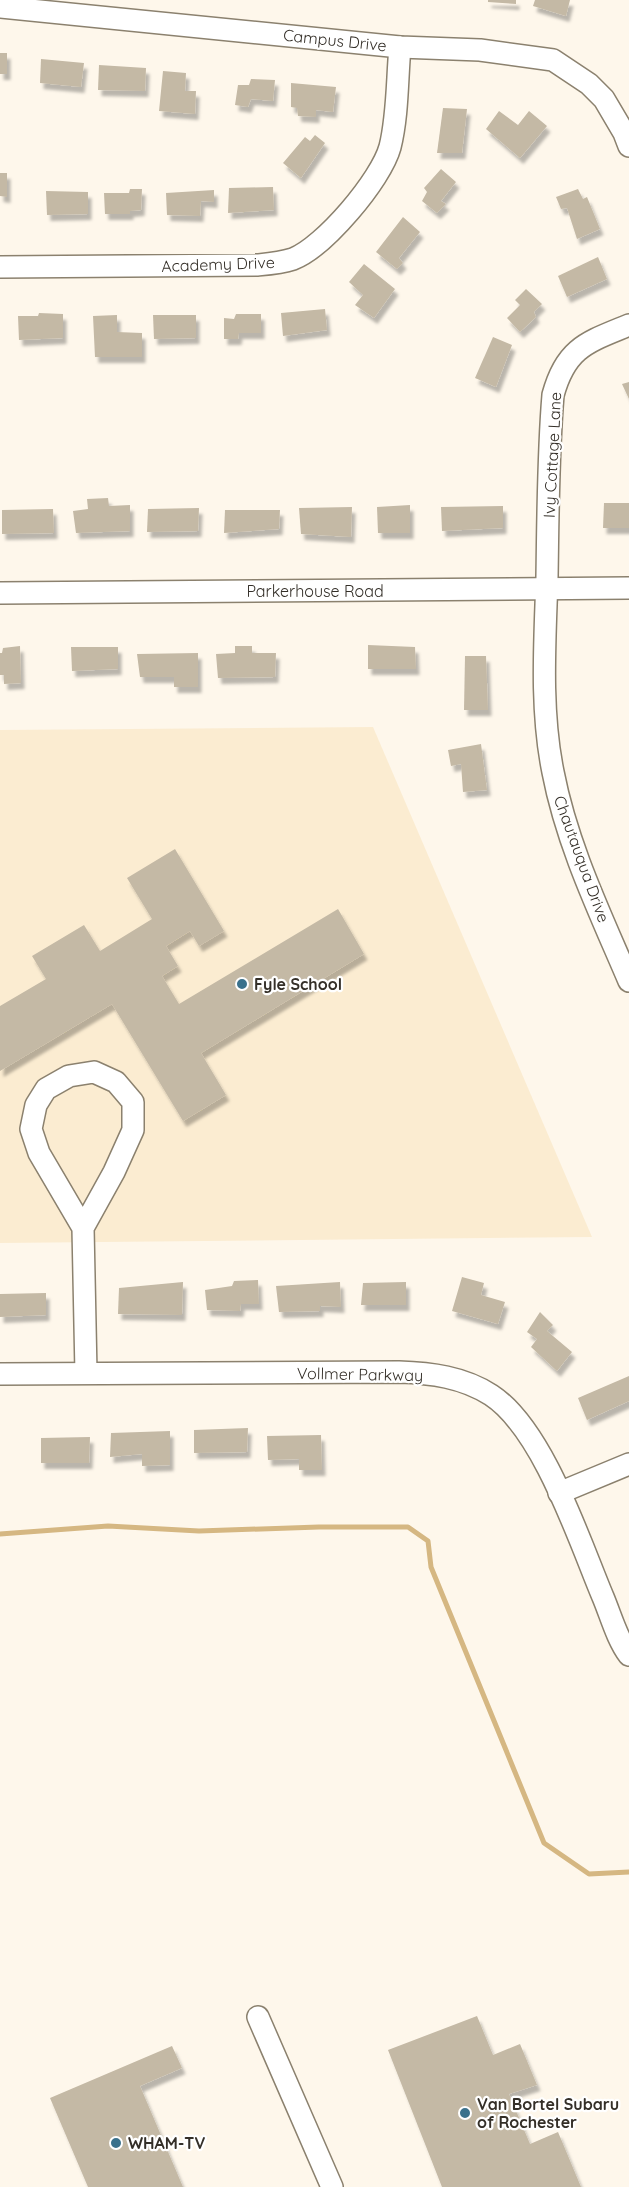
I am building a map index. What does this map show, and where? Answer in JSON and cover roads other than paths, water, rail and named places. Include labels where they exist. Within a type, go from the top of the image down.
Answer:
[{"type":"street","name":"Campus Drive","points":[[0,7],[400,47],[480,50],[553,60],[589,84],[604,99],[629,146]]},
{"type":"street","name":"Academy Drive","points":[[0,267],[257,265],[292,260],[326,236],[356,204],[379,171],[390,148],[400,47]]},
{"type":"street","name":"Ivy Cottage Lane","points":[[547,589],[551,411],[557,377],[575,352],[585,344],[629,324]]},
{"type":"street","name":"Parkerhouse Road","points":[[0,593],[629,588]]},
{"type":"street","name":"Chautauqua Drive","points":[[547,589],[545,711],[552,771],[567,828],[629,981]]},
{"type":"street","points":[[83,1228],[114,1172],[133,1131],[133,1102],[116,1082],[94,1072],[69,1076],[46,1089],[36,1105],[31,1130],[39,1153],[83,1228],[86,1374]]},
{"type":"street","name":"Vollmer Parkway","points":[[0,1374],[399,1372],[447,1377],[470,1384],[510,1411],[526,1431],[559,1493],[629,1655]]},
{"type":"street","points":[[559,1493],[629,1464]]},
{"type":"street","points":[[258,2017],[332,2187]]},
{"type":"waterway","points":[[0,1534],[108,1526],[199,1531],[408,1527],[428,1541],[431,1567],[544,1843],[589,1874],[629,1872]]},
{"type":"place","name":"Fyle School","points":[[242,984]]},
{"type":"place","name":"Van Bortel Subaru of Rochester","points":[[465,2113]]},
{"type":"place","name":"WHAM-TV","points":[[116,2143]]}]
